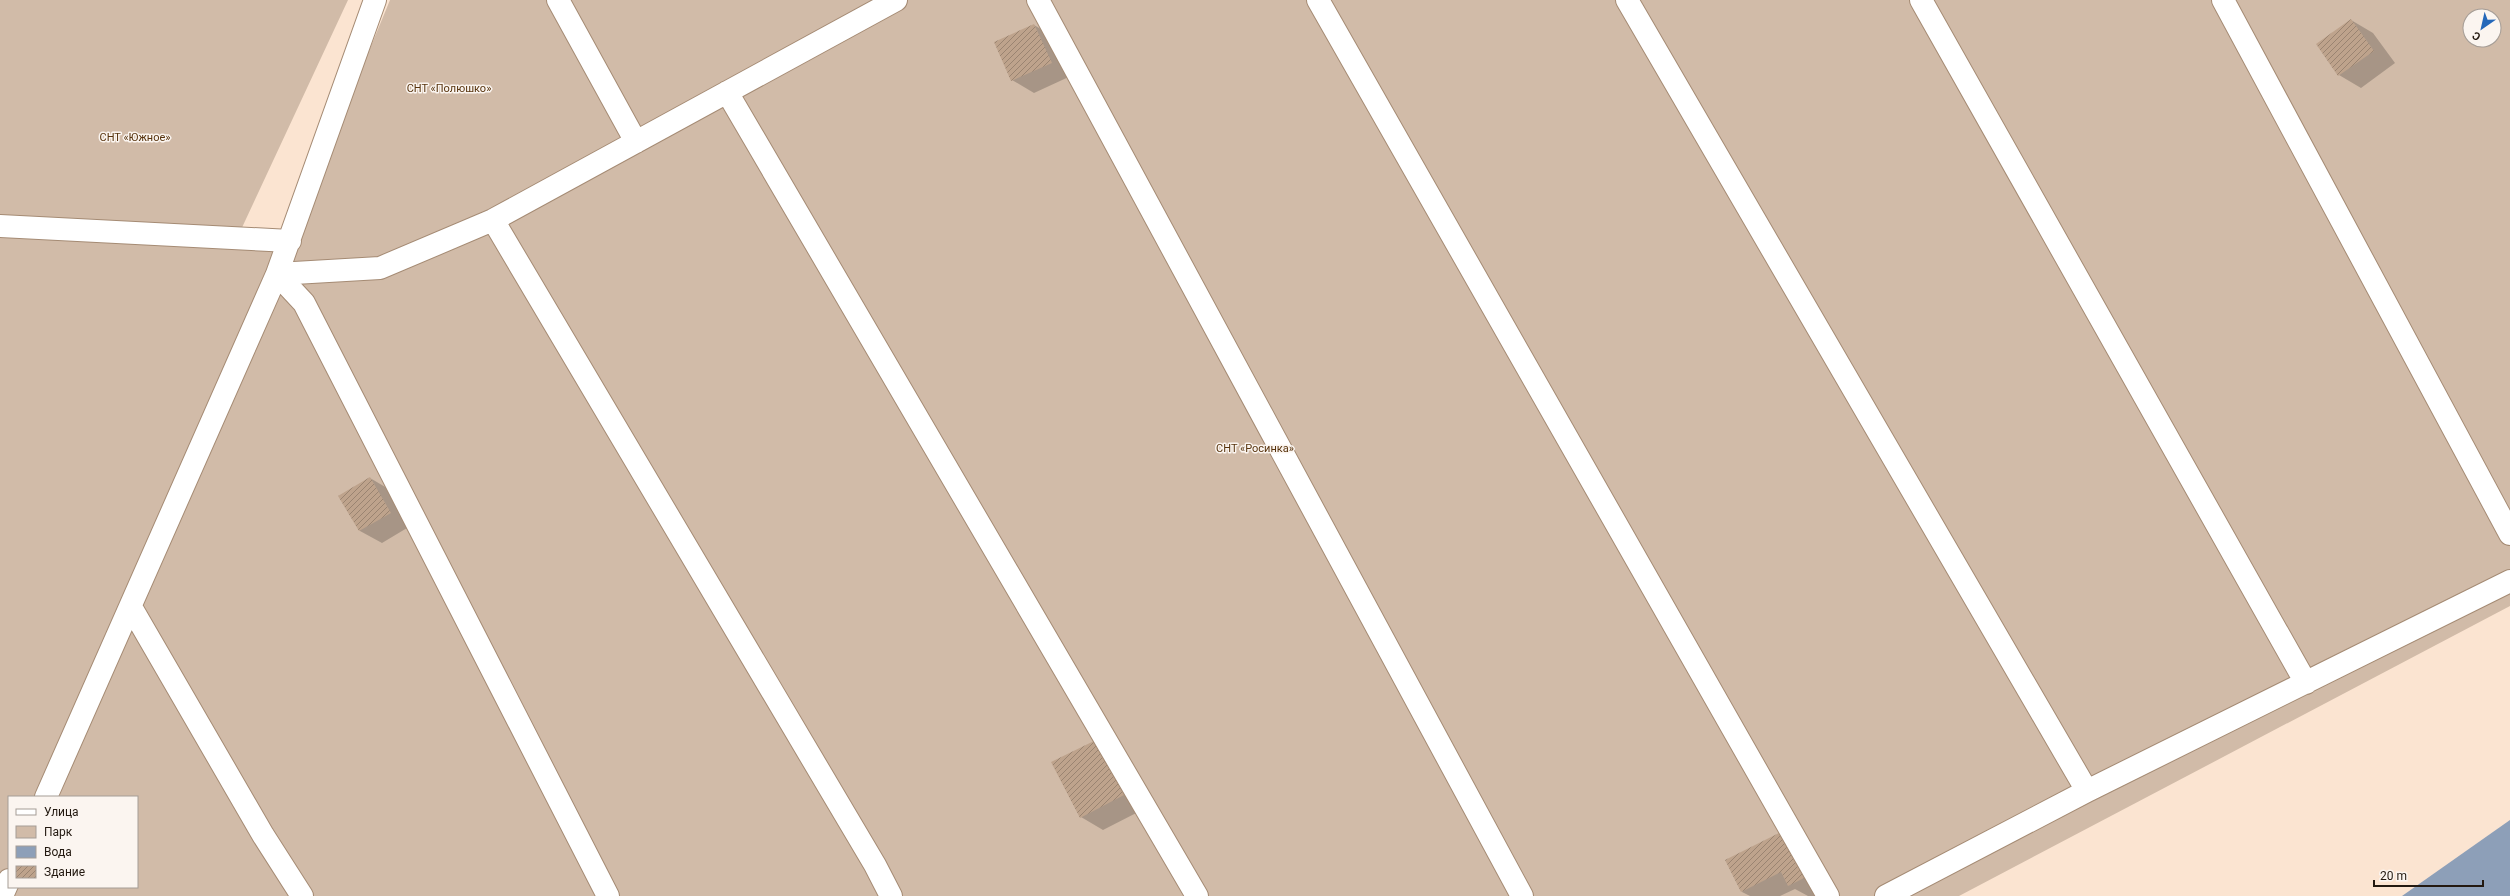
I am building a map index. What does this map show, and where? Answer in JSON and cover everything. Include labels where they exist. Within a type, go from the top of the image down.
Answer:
[{"type":"street","points":[[46,796],[277,274],[375,0]]},
{"type":"street","points":[[558,0],[636,142]]},
{"type":"street","points":[[1038,0],[1522,896]]},
{"type":"street","points":[[1318,0],[1828,896]]},
{"type":"street","points":[[1627,0],[2088,791]]},
{"type":"street","points":[[1921,0],[2306,683]]},
{"type":"street","points":[[2223,0],[2510,534]]},
{"type":"street","points":[[277,274],[380,268],[493,220],[894,1]]},
{"type":"street","points":[[727,92],[1197,896]]},
{"type":"street","points":[[493,220],[867,851],[891,896]]},
{"type":"street","points":[[0,226],[290,241]]},
{"type":"street","points":[[277,274],[304,303],[608,896]]},
{"type":"street","points":[[1886,896],[2088,791],[2510,581]]},
{"type":"street","points":[[131,607],[263,835],[302,896]]},
{"type":"street","points":[[2,896],[8,882]]},
{"type":"green space","name":"СНТ «Росинка»","points":[[0,0],[348,0],[239,234],[296,228],[390,0],[2510,0],[2510,606],[1959,896],[0,896]]},
{"type":"water","points":[[2510,820],[2510,896],[2402,896]]},
{"type":"building","points":[[2351,19],[2374,51],[2338,76],[2316,44]]},
{"type":"building","points":[[1034,24],[1052,63],[1011,81],[994,42]]},
{"type":"building","points":[[370,477],[391,513],[359,531],[338,496]]},
{"type":"building","points":[[1096,740],[1124,795],[1080,818],[1051,762]]},
{"type":"building","points":[[1781,832],[1804,878],[1788,886],[1781,872],[1741,892],[1725,860]]},
{"type":"park label","name":"СНТ «Полюшко»","points":[[449,88]]},
{"type":"park label","name":"СНТ «Южное»","points":[[135,137]]}]
